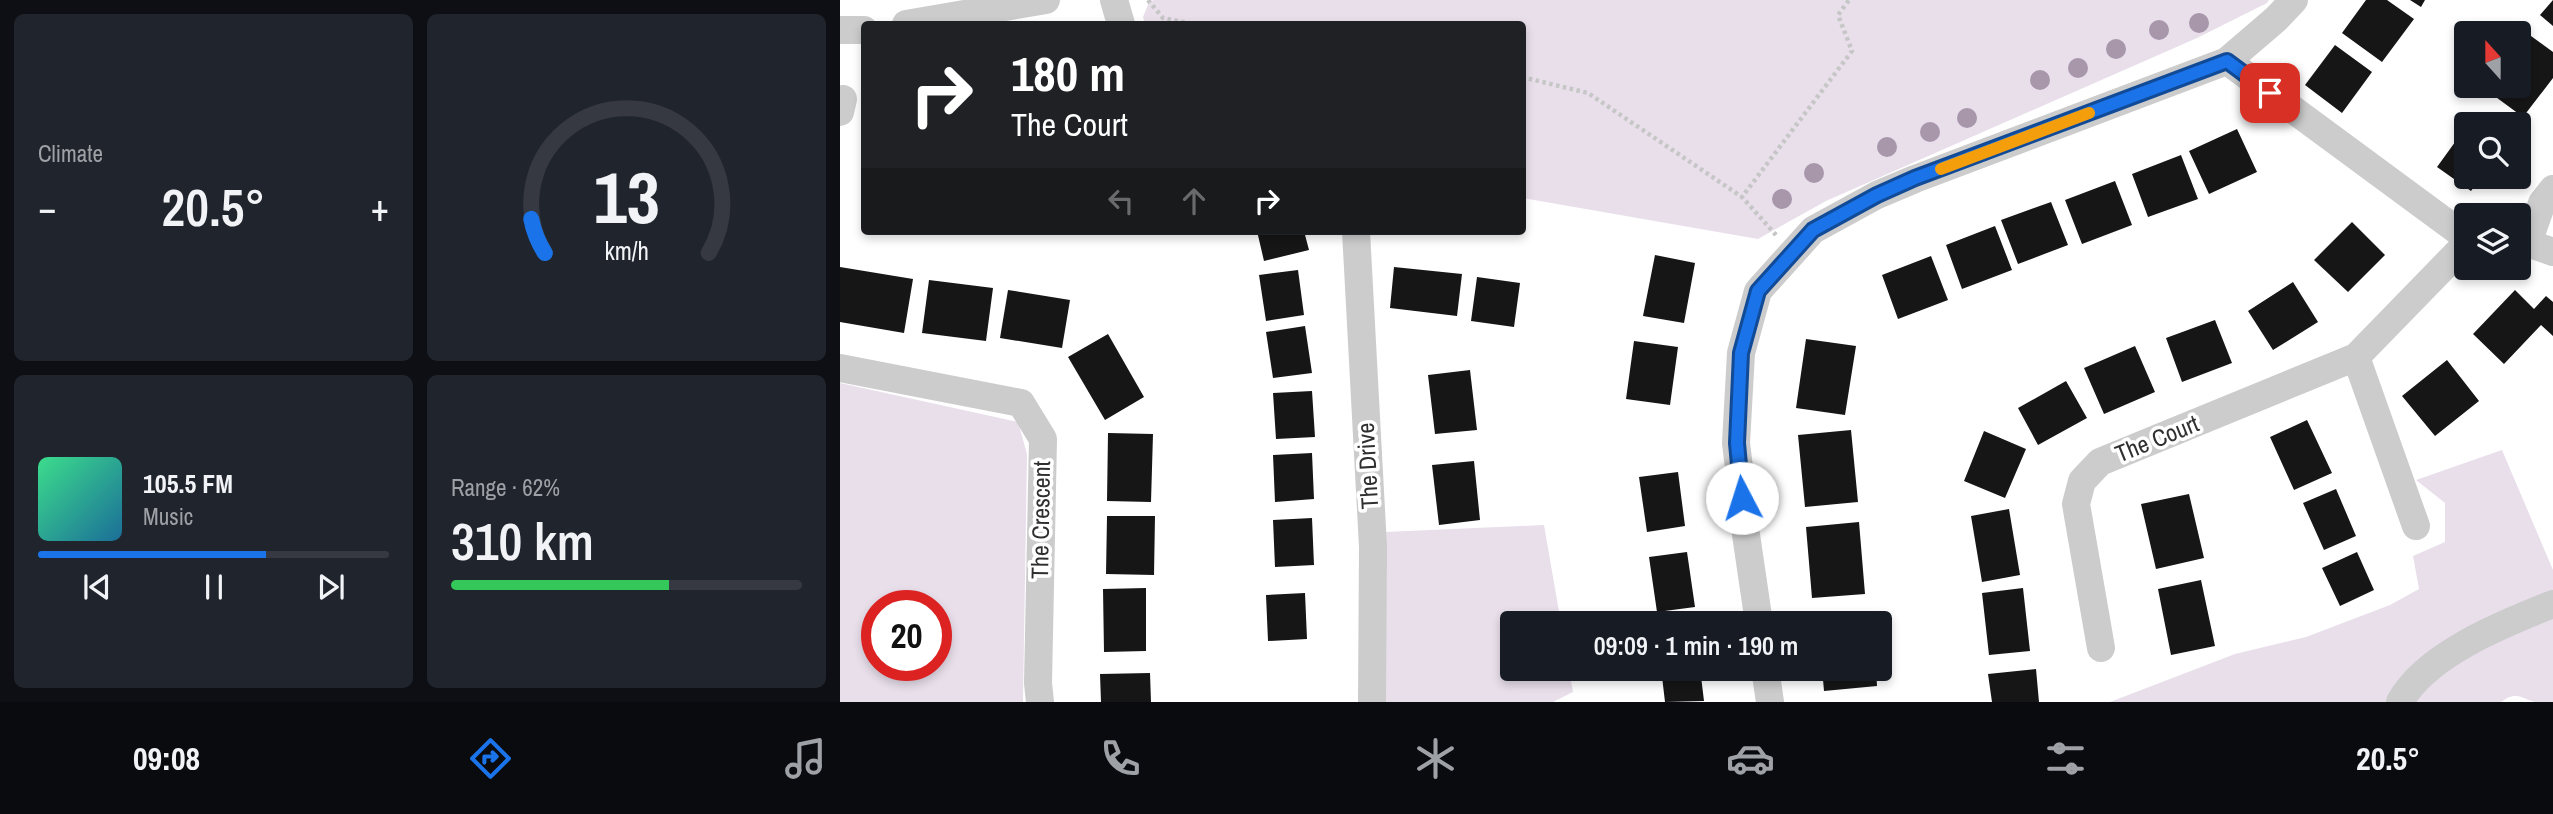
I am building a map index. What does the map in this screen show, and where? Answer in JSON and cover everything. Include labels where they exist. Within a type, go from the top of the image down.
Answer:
[{"type":"street","points":[[924,21],[1046,0]]},
{"type":"street","points":[[1114,0],[1120,21]]},
{"type":"street","points":[[1740,476],[1737,443],[1741,353],[1758,291],[1813,230],[1877,195],[1915,178],[2227,61],[2294,0]]},
{"type":"street","points":[[840,30],[861,30]]},
{"type":"street","points":[[2227,61],[2454,228]]},
{"type":"street","points":[[2533,246],[2542,203],[2553,189]]},
{"type":"street","name":"The Drive","points":[[1356,235],[1373,547],[1372,702]]},
{"type":"street","name":"The Court","points":[[2101,648],[2076,504],[2082,481],[2100,462],[2356,357],[2454,256]]},
{"type":"street","points":[[2356,357],[2416,526]]},
{"type":"street","name":"The Crescent","points":[[840,368],[1021,403],[1043,439],[1038,684],[1040,702]]},
{"type":"street","points":[[1744,521],[1757,611]]},
{"type":"street","points":[[2400,702],[2436,661],[2487,632],[2553,604]]},
{"type":"street","points":[[1767,681],[1770,702]]},
{"type":"lane","points":[[1740,476],[1744,521]]},
{"type":"path","points":[[1148,0],[1163,18],[1178,21]]},
{"type":"path","points":[[1742,197],[1852,51],[1838,15],[1849,0]]},
{"type":"path","points":[[1526,78],[1588,93],[1742,197],[1792,253]]},
{"type":"shaded area","points":[[2269,0],[2197,38],[1826,201],[1758,239],[1526,199],[1526,21],[1144,21],[1149,2]]},
{"type":"shaded area","points":[[840,383],[1018,422],[1027,454],[1023,702],[840,702]]},
{"type":"shaded area","points":[[2502,450],[2553,570],[2553,702],[2535,702],[2515,696],[2501,702],[2110,702],[2235,654],[2306,637],[2390,605],[2419,589],[2413,556],[2445,542],[2445,503],[2416,480]]},
{"type":"shaded area","points":[[1544,525],[1559,611],[1500,611],[1500,681],[1571,681],[1573,692],[1553,702],[1382,702],[1385,532]]},
{"type":"building","points":[[2366,0],[2387,0],[2414,19],[2382,62],[2342,33]]},
{"type":"building","points":[[2410,0],[2425,0],[2421,7]]},
{"type":"building","points":[[2553,0],[2553,26],[2540,15]]},
{"type":"building","points":[[2531,36],[2553,52],[2553,78],[2527,112],[2516,112],[2497,98],[2531,98]]},
{"type":"building","points":[[2335,45],[2372,72],[2342,113],[2305,85]]},
{"type":"building","points":[[2237,129],[2257,172],[2209,194],[2189,151]]},
{"type":"building","points":[[2454,144],[2454,179],[2437,167]]},
{"type":"building","points":[[2181,155],[2198,199],[2148,217],[2132,174]]},
{"type":"building","points":[[2115,181],[2132,225],[2082,244],[2065,200]]},
{"type":"building","points":[[2051,202],[2068,245],[2018,264],[2001,220]]},
{"type":"building","points":[[2352,222],[2385,255],[2348,292],[2314,260]]},
{"type":"building","points":[[1995,226],[2012,270],[1962,289],[1946,245]]},
{"type":"building","points":[[1258,235],[1305,235],[1309,250],[1264,261]]},
{"type":"building","points":[[1655,255],[1695,263],[1684,323],[1643,316]]},
{"type":"building","points":[[1931,256],[1948,300],[1898,319],[1882,275]]},
{"type":"building","points":[[840,267],[913,279],[904,333],[840,322]]},
{"type":"building","points":[[1394,267],[1462,274],[1457,316],[1390,308]]},
{"type":"building","points":[[1298,270],[1304,315],[1266,321],[1259,275]]},
{"type":"building","points":[[1477,277],[1520,283],[1514,327],[1471,321]]},
{"type":"building","points":[[929,280],[993,288],[986,341],[922,333]]},
{"type":"building","points":[[2293,282],[2318,322],[2273,350],[2248,311]]},
{"type":"building","points":[[1008,290],[1070,300],[1062,348],[1000,338]]},
{"type":"building","points":[[2515,290],[2534,309],[2546,296],[2553,302],[2553,336],[2541,325],[2504,364],[2473,334]]},
{"type":"building","points":[[2215,320],[2232,363],[2182,382],[2166,338]]},
{"type":"building","points":[[1305,326],[1312,373],[1273,378],[1266,332]]},
{"type":"building","points":[[1108,334],[1144,397],[1105,420],[1068,357]]},
{"type":"building","points":[[1806,339],[1856,346],[1845,415],[1796,408]]},
{"type":"building","points":[[1634,341],[1678,347],[1670,405],[1626,399]]},
{"type":"building","points":[[2135,346],[2155,392],[2104,414],[2084,368]]},
{"type":"building","points":[[2447,360],[2479,401],[2435,436],[2402,396]]},
{"type":"building","points":[[1470,370],[1477,430],[1435,434],[1428,375]]},
{"type":"building","points":[[2066,381],[2087,418],[2038,445],[2018,408]]},
{"type":"building","points":[[1312,391],[1315,437],[1276,439],[1273,393]]},
{"type":"building","points":[[2307,420],[2332,473],[2294,490],[2270,437]]},
{"type":"building","points":[[1851,430],[1858,502],[1805,507],[1798,435]]},
{"type":"building","points":[[1984,431],[2026,449],[2005,498],[1964,481]]},
{"type":"building","points":[[1108,433],[1153,434],[1151,502],[1107,501]]},
{"type":"building","points":[[1312,453],[1314,499],[1275,502],[1273,455]]},
{"type":"building","points":[[1474,461],[1480,520],[1439,525],[1432,465]]},
{"type":"building","points":[[1678,472],[1685,526],[1647,532],[1639,477]]},
{"type":"building","points":[[2336,489],[2356,536],[2324,550],[2303,503]]},
{"type":"building","points":[[2189,494],[2204,558],[2156,569],[2141,504]]},
{"type":"building","points":[[2009,509],[2020,575],[1982,582],[1971,516]]},
{"type":"building","points":[[1107,516],[1155,516],[1154,575],[1106,574]]},
{"type":"building","points":[[1312,518],[1314,565],[1275,567],[1273,520]]},
{"type":"building","points":[[1859,522],[1865,594],[1812,598],[1806,527]]},
{"type":"building","points":[[1687,552],[1695,607],[1657,611],[1649,557]]},
{"type":"building","points":[[2357,552],[2374,590],[2340,606],[2322,568]]},
{"type":"building","points":[[2201,580],[2215,646],[2171,655],[2158,589]]},
{"type":"building","points":[[1146,588],[1146,651],[1104,652],[1103,589]]},
{"type":"building","points":[[2023,588],[2030,651],[1989,655],[1982,593]]},
{"type":"building","points":[[1305,593],[1307,639],[1268,641],[1266,595]]},
{"type":"building","points":[[2036,669],[2039,702],[1992,702],[1988,674]]},
{"type":"building","points":[[1150,673],[1151,702],[1101,702],[1100,674]]},
{"type":"building","points":[[1663,681],[1702,681],[1704,701],[1665,702]]},
{"type":"building","points":[[1823,681],[1877,681],[1877,686],[1824,691]]},
{"type":"slow traffic","points":[[1941,169],[2089,113]]},
{"type":"route","points":[[1742,498],[1737,443],[1741,353],[1758,291],[1813,230],[1877,195],[1915,178],[2227,61],[2270,93]]}]
